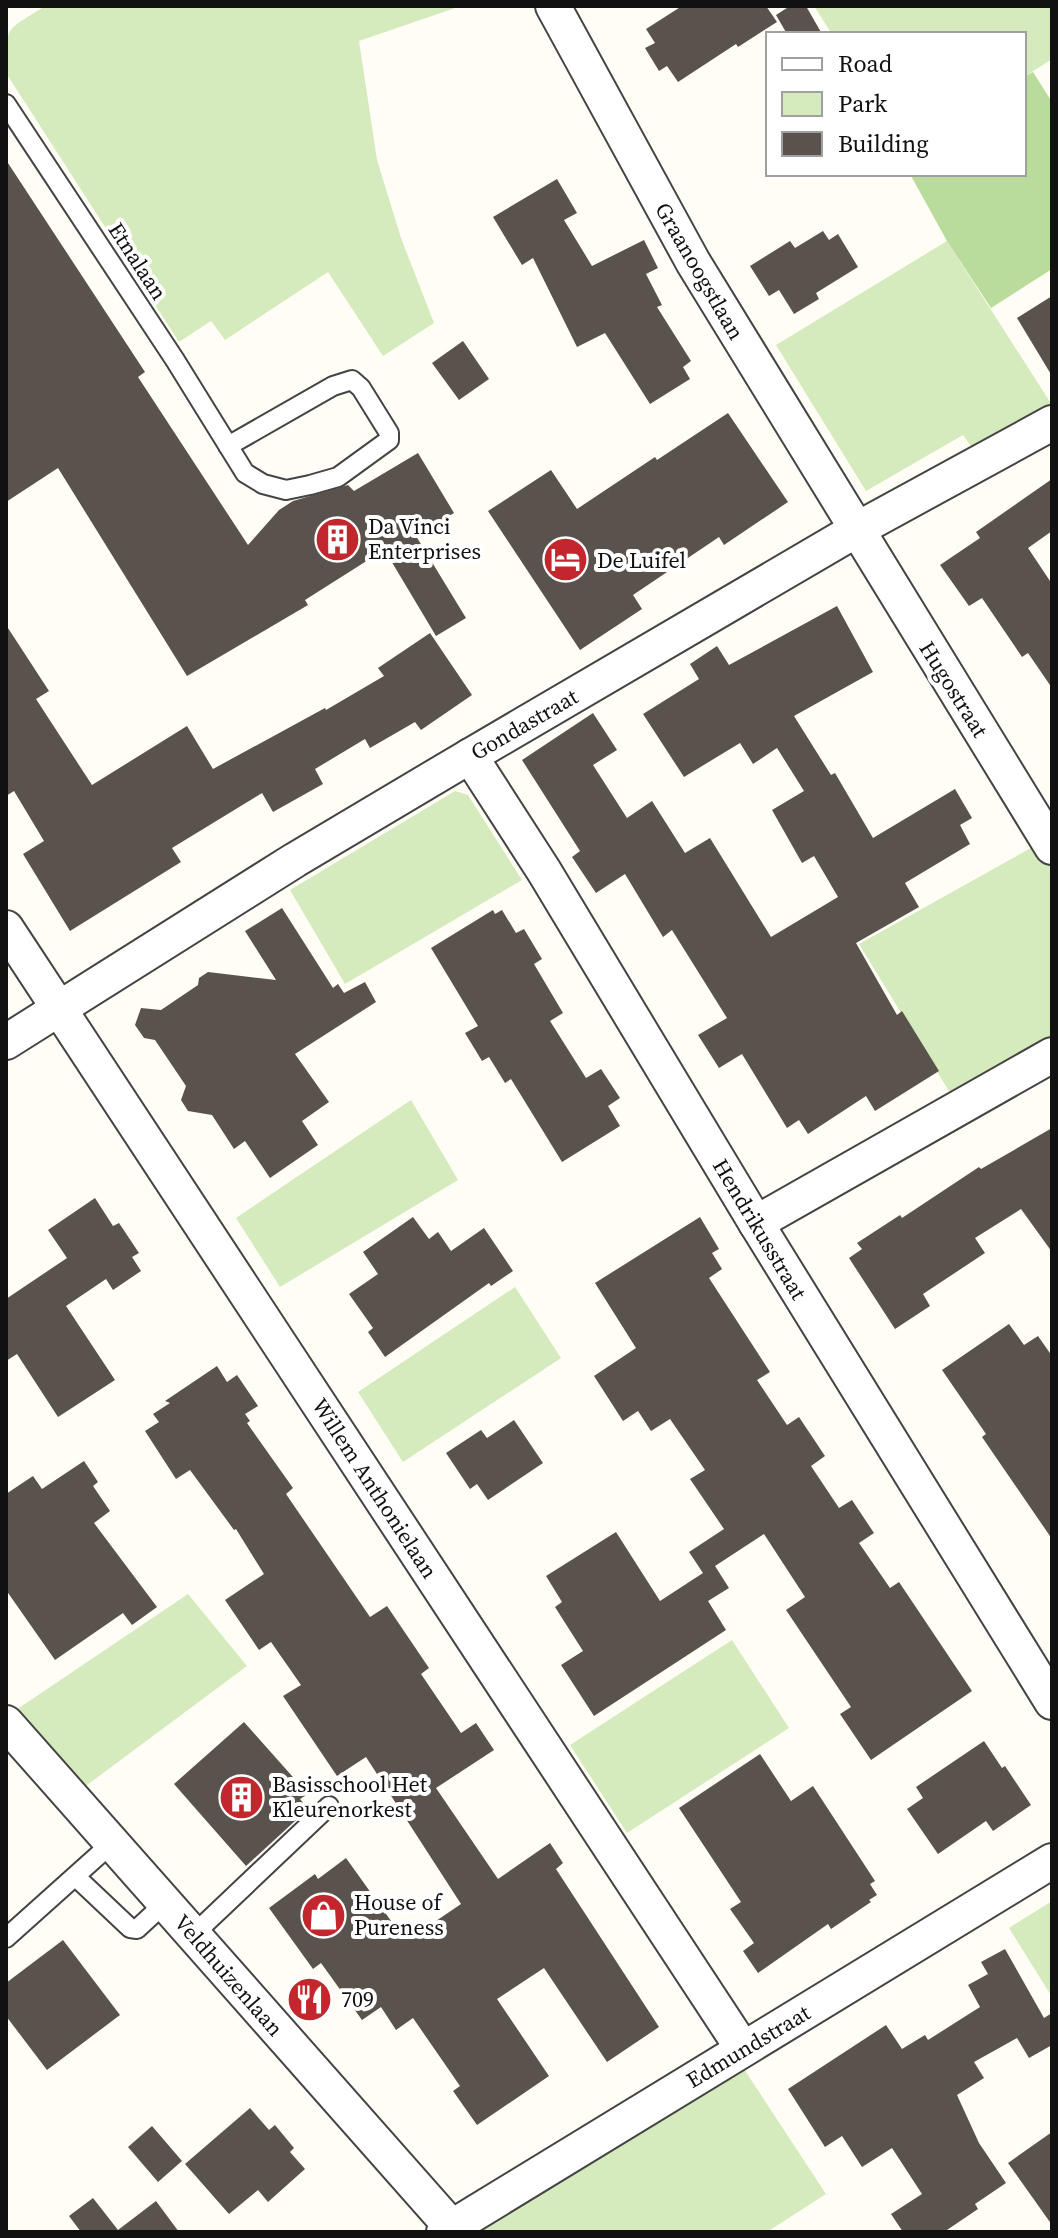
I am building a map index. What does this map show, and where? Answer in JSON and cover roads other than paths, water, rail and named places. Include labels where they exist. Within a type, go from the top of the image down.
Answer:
[{"type":"street","name":"Graanoogstlaan","points":[[553,6],[693,262],[856,530]]},
{"type":"street","name":"Gondastraat","points":[[6,1042],[295,860],[470,756],[856,530],[1052,423]]},
{"type":"street","name":"Hugostraat","points":[[856,530],[1052,847]]},
{"type":"street","name":"Hendrikusstraat","points":[[470,756],[1052,1702]]},
{"type":"street","name":"Willem Anthonielaan","points":[[6,928],[743,2049]]},
{"type":"street","points":[[756,1223],[1052,1055]]},
{"type":"street","name":"Veldhuizenlaan","points":[[6,1723],[451,2230]]},
{"type":"street","name":"Edmundstraat","points":[[451,2230],[1052,1861]]},
{"type":"lane","name":"Etnalaan","points":[[6,104],[175,360],[228,446],[245,473],[263,484],[286,490],[338,477],[389,440],[389,433],[361,388],[352,380],[333,386],[228,446]]},
{"type":"lane","points":[[193,1935],[329,1806]]},
{"type":"lane","points":[[6,1938],[112,1843]]},
{"type":"lane","points":[[76,1877],[130,1928],[137,1929],[165,1903]]},
{"type":"place","name":"Da Vinci Enterprises","points":[[337,539]]},
{"type":"place","name":"De Luifel","points":[[566,560]]},
{"type":"place","name":"Basisschool Het Kleurenorkest","points":[[241,1797]]},
{"type":"place","name":"House of Pureness","points":[[323,1915]]},
{"type":"place","name":"709","points":[[310,1999]]}]
